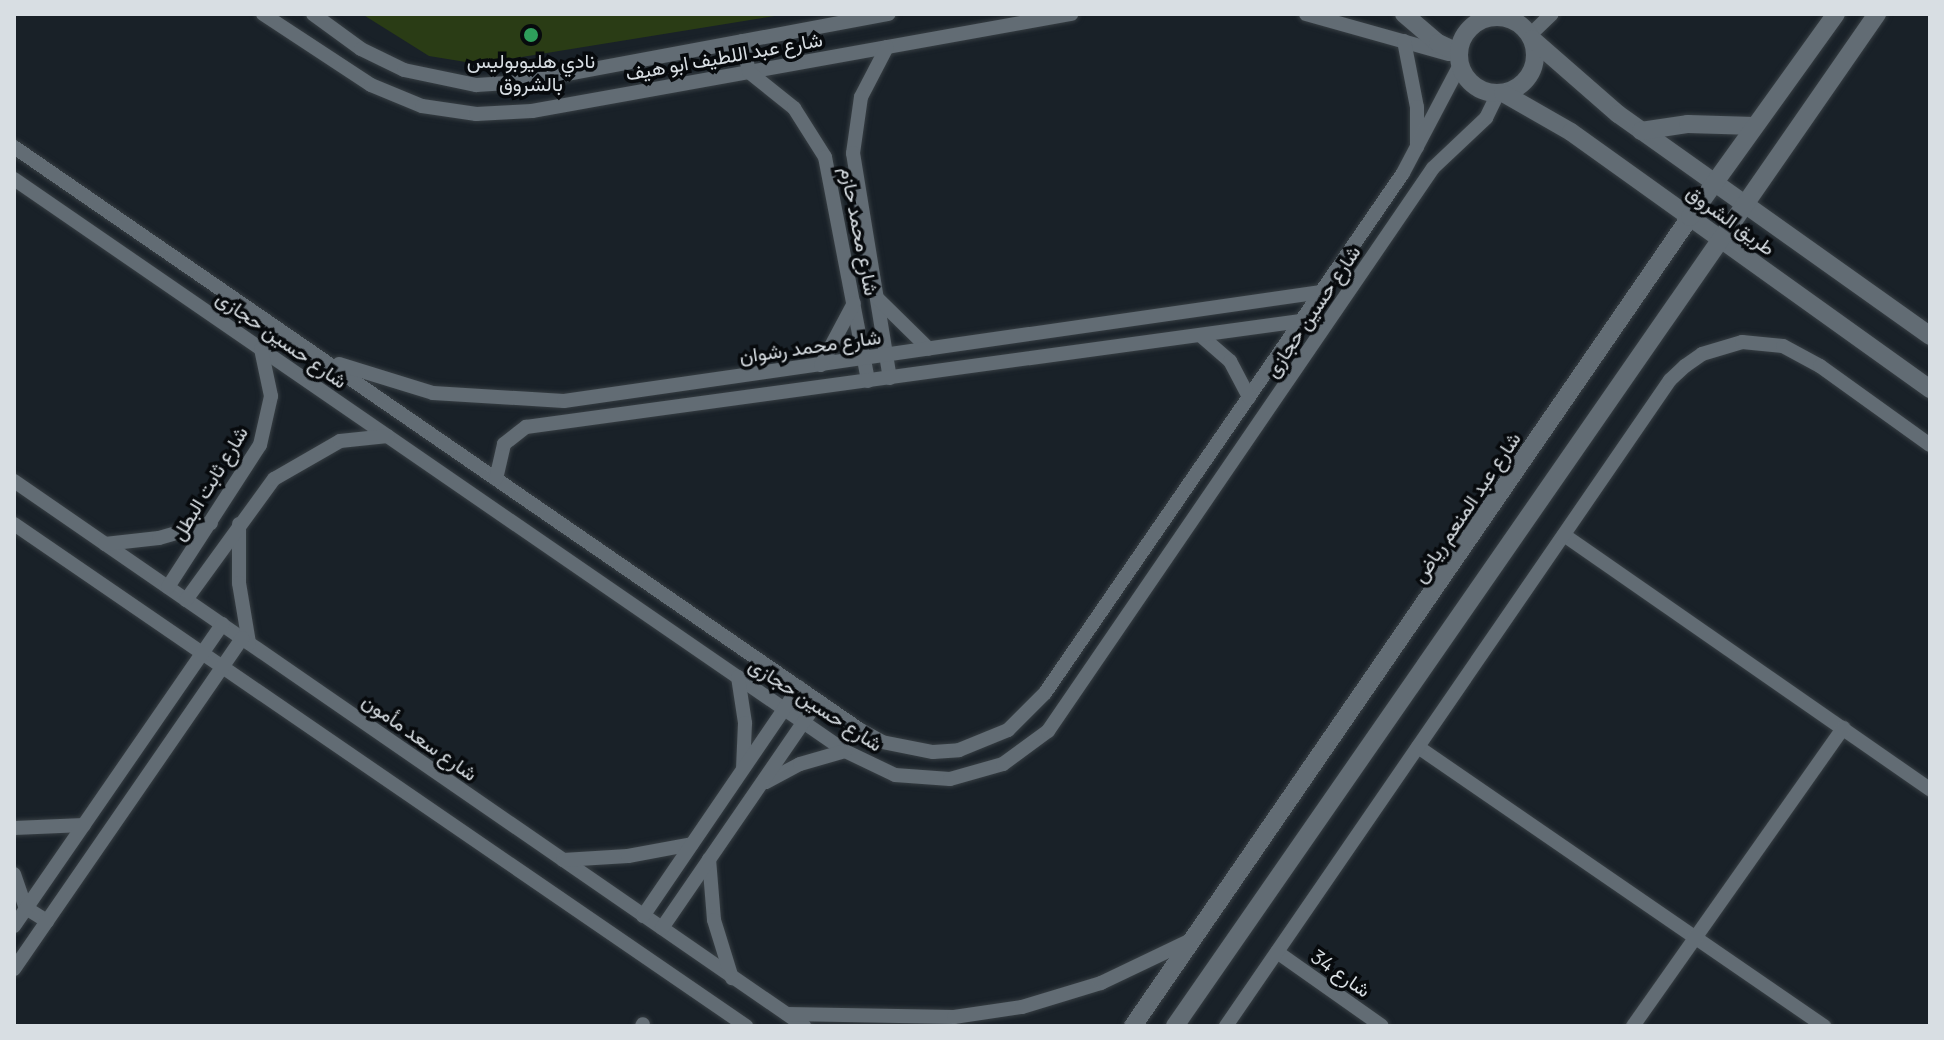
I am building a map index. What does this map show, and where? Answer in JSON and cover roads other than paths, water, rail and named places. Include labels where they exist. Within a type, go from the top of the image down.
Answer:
[{"type":"street","name":"شارع عبد اللطيف ابو هيف","points":[[263,14],[371,85],[449,112],[532,111],[1071,14]]},
{"type":"street","name":"شارع عبد اللطيف ابو هيف","points":[[313,14],[361,49],[404,70],[476,85],[524,82],[889,14]]},
{"type":"street","points":[[1306,14],[1459,58]]},
{"type":"street","points":[[1404,14],[1459,58],[1474,86],[1501,93],[1531,73],[1531,37],[1552,14]]},
{"type":"street","name":"شارع عبد المنعم رياض","points":[[1133,1026],[1403,639],[1714,182],[1836,14]]},
{"type":"street","points":[[1175,1026],[1718,237],[1877,14]]},
{"type":"street","points":[[1459,58],[1467,31],[1491,15],[1516,21],[1531,37]]},
{"type":"street","name":"طريق الشروق","points":[[1531,37],[1573,79],[1641,131],[1930,336]]},
{"type":"street","points":[[742,41],[749,72]]},
{"type":"street","points":[[1404,41],[1417,107],[1417,152]]},
{"type":"street","name":"شارع محمد حازم","points":[[887,47],[861,97],[853,153],[890,378]]},
{"type":"street","name":"شارع حسين حجازى","points":[[14,147],[882,742],[907,750],[959,750],[1008,730],[1045,693],[1417,152],[1459,58]]},
{"type":"street","name":"شارع محمد حازم","points":[[749,72],[794,108],[825,157],[868,381]]},
{"type":"street","name":"شارع حسين حجازى","points":[[14,179],[845,751],[895,775],[950,779],[1003,764],[1048,731],[1433,168],[1486,118],[1501,93]]},
{"type":"street","name":"طريق الشروق","points":[[1501,93],[1560,124],[1930,389]]},
{"type":"street","points":[[1641,131],[1688,124],[1754,126]]},
{"type":"street","name":"شارع محمد رشوان","points":[[309,350],[433,393],[520,402],[593,398],[1321,292]]},
{"type":"street","points":[[876,296],[929,349]]},
{"type":"street","points":[[821,365],[854,302]]},
{"type":"street","points":[[496,479],[504,444],[526,427],[1200,335],[1304,316],[1327,324]]},
{"type":"street","points":[[246,339],[261,317]]},
{"type":"street","points":[[1200,335],[1230,361],[1249,397]]},
{"type":"street","points":[[1226,1026],[1670,380],[1702,354],[1722,347],[1763,342],[1802,354],[1930,445]]},
{"type":"street","name":"شارع ثابت البطل","points":[[168,587],[260,445],[268,421],[269,371],[261,349]]},
{"type":"street","points":[[186,600],[256,497],[294,463],[340,441],[388,436]]},
{"type":"street","name":"شارع سعد مأمون","points":[[14,481],[804,1026]]},
{"type":"street","points":[[14,969],[20,948],[47,921],[222,666],[245,641],[239,583],[239,521]]},
{"type":"street","points":[[105,544],[159,538],[211,523]]},
{"type":"street","points":[[14,524],[746,1026]]},
{"type":"street","points":[[1564,535],[1930,789]]},
{"type":"street","points":[[14,926],[222,624]]},
{"type":"street","points":[[1403,639],[1430,657]]},
{"type":"street","points":[[738,677],[745,723],[743,769]]},
{"type":"street","points":[[643,916],[799,687]]},
{"type":"street","points":[[662,928],[818,701]]},
{"type":"street","points":[[1633,1026],[1843,728]]},
{"type":"street","points":[[1418,747],[1824,1026]]},
{"type":"street","points":[[759,786],[800,764],[845,751]]},
{"type":"street","points":[[14,828],[84,825]]},
{"type":"street","points":[[563,860],[628,856],[692,844]]},
{"type":"street","points":[[709,859],[714,920],[732,978]]},
{"type":"street","points":[[14,874],[26,908],[47,921]]},
{"type":"street","points":[[787,1014],[954,1017],[1022,1007],[1101,983],[1195,938]]},
{"type":"street","name":"شارع 34","points":[[1277,952],[1382,1026]]},
{"type":"place","name":"نادي هليوبوليس بالشروق","points":[[531,35]]}]
